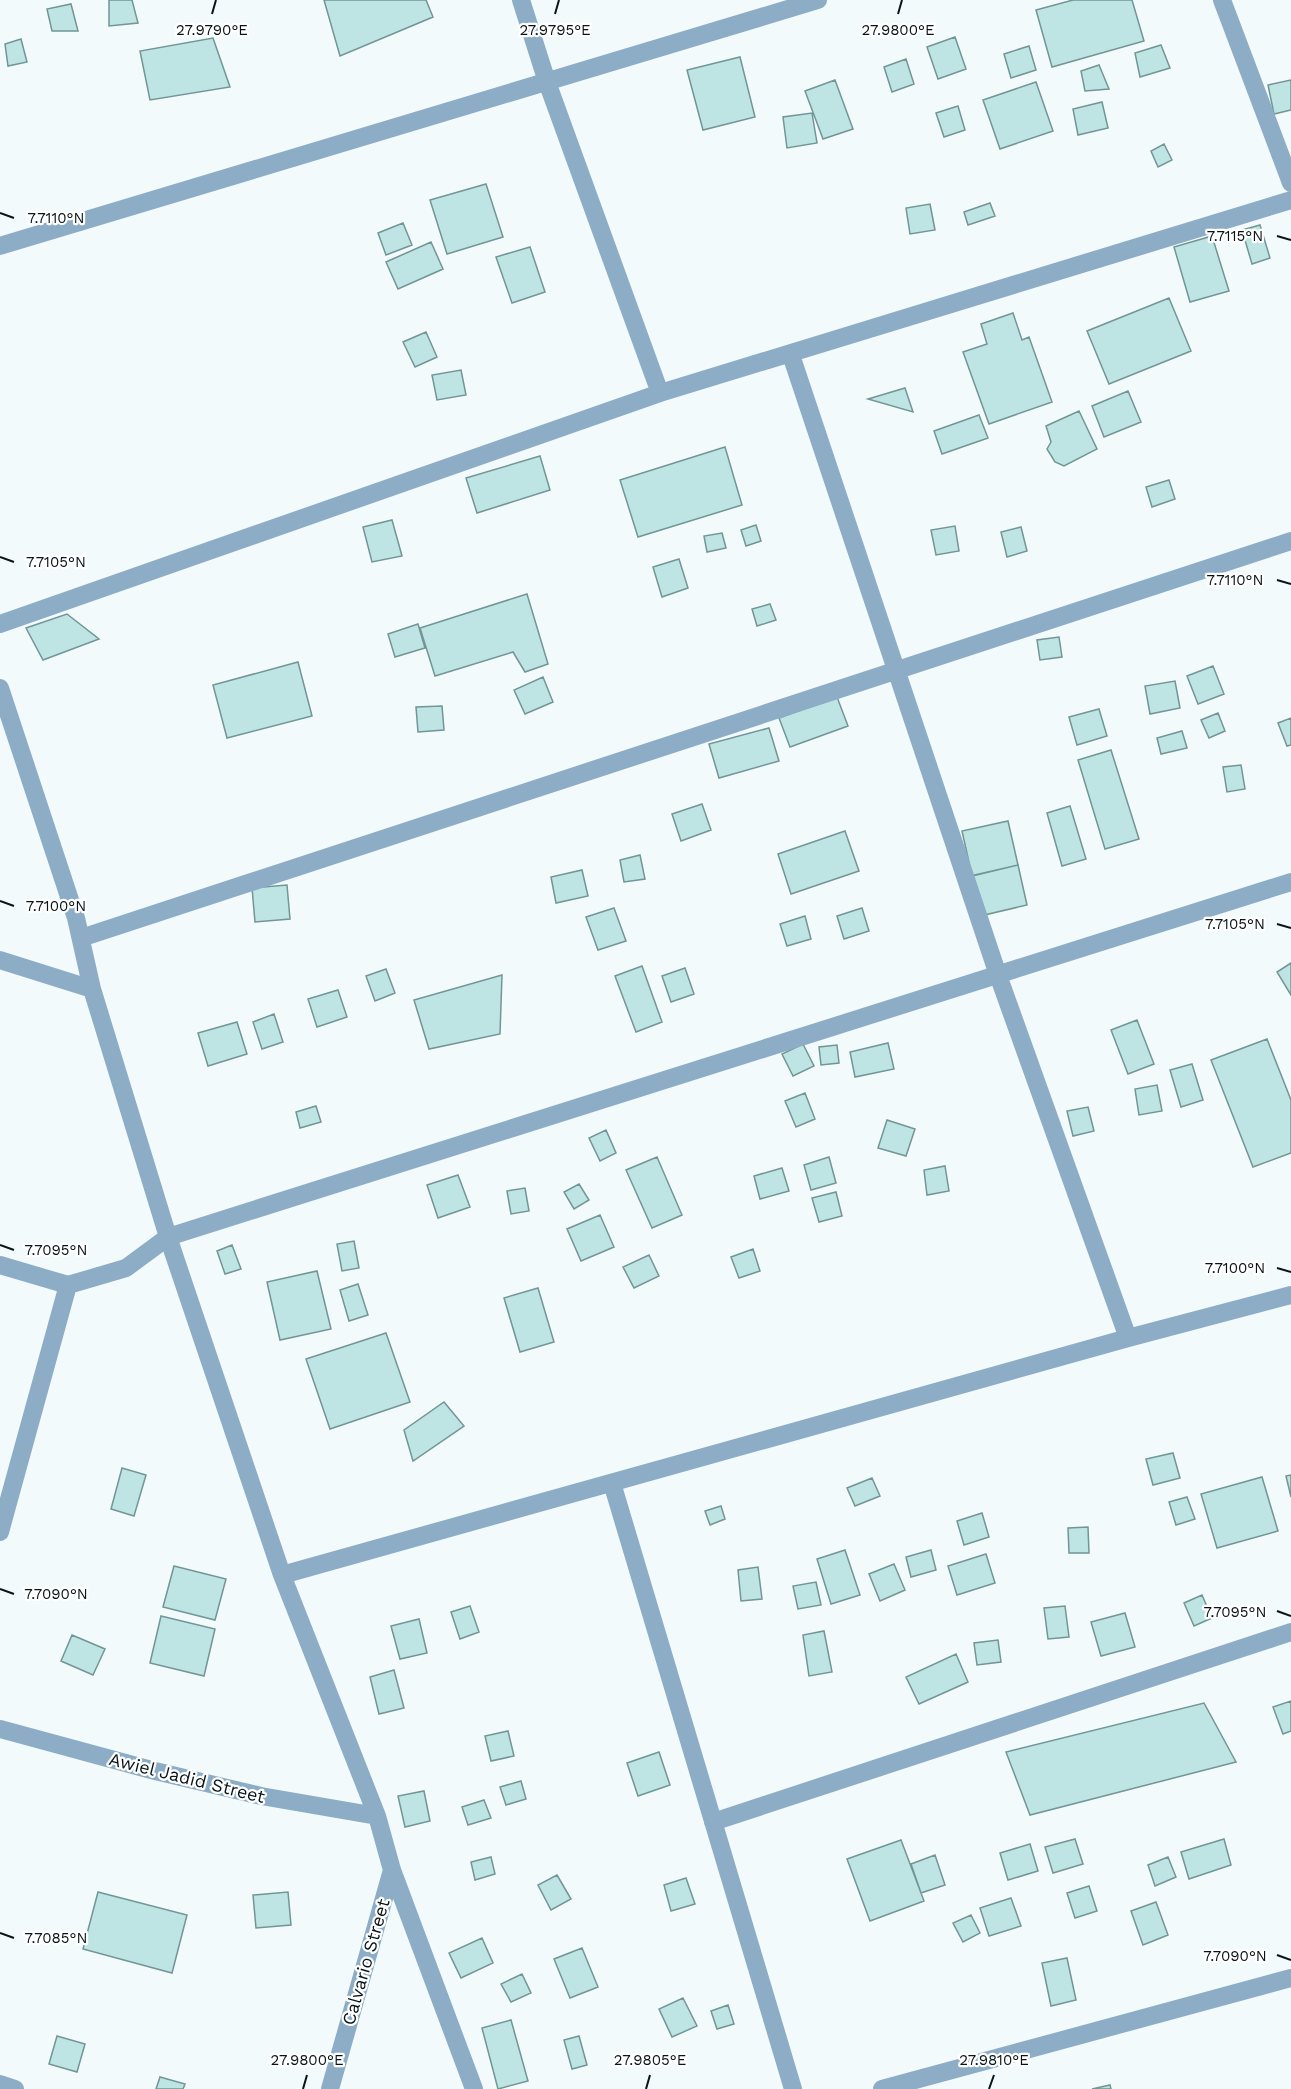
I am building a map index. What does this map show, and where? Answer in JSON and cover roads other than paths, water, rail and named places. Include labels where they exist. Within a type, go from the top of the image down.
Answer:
[{"type":"street","points":[[521,0],[547,82],[660,393]]},
{"type":"street","points":[[0,246],[818,0]]},
{"type":"street","points":[[1222,0],[1291,183]]},
{"type":"street","points":[[0,624],[660,393],[1291,201]]},
{"type":"street","points":[[791,355],[998,975],[1128,1338]]},
{"type":"street","points":[[81,938],[1291,542]]},
{"type":"street","points":[[0,688],[81,938],[92,989],[168,1237],[282,1575],[377,1816],[392,1870],[474,2089]]},
{"type":"street","points":[[0,1265],[68,1285],[126,1268],[168,1237],[1291,882]]},
{"type":"street","points":[[0,960],[92,989]]},
{"type":"street","points":[[0,1532],[68,1285]]},
{"type":"street","points":[[282,1575],[1128,1338],[1291,1295]]},
{"type":"street","points":[[612,1483],[793,2089]]},
{"type":"street","points":[[713,1821],[1291,1632]]},
{"type":"street","name":"Awiel Jadid Street","points":[[0,1729],[261,1797],[377,1816]]},
{"type":"street","name":"Calvario Street","points":[[330,2089],[392,1870]]},
{"type":"street","points":[[882,2089],[1291,1978]]},
{"type":"street","points":[[0,2084],[15,2089]]}]
